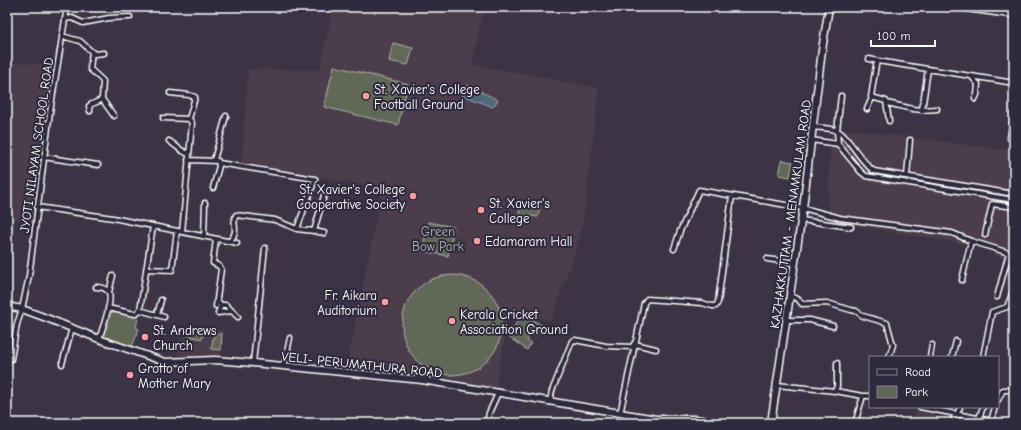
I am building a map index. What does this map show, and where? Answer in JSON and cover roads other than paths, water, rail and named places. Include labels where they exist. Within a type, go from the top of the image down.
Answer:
[{"type":"main road","name":"KAZHAKKUTTAM - MENAMKULAM ROAD","points":[[771,423],[803,208],[822,50],[829,7]]},
{"type":"main road","name":"VELI- PERUMATHURA ROAD","points":[[7,306],[22,309],[99,340],[165,362],[215,360],[253,362],[422,380],[620,414],[656,419],[694,419],[721,423]]},
{"type":"street","name":"JYOTI NILAYAM SCHOOL ROAD","points":[[11,358],[16,324],[22,309],[28,276],[43,170],[43,157],[67,7]]},
{"type":"street","points":[[955,7],[1014,15]]},
{"type":"street","points":[[65,19],[72,18],[83,23],[109,18],[130,18]]},
{"type":"street","points":[[62,36],[80,41],[95,54],[104,53]]},
{"type":"street","points":[[92,52],[90,69],[103,81],[102,99],[114,116]]},
{"type":"street","points":[[869,59],[1014,83]]},
{"type":"street","points":[[867,109],[872,98],[871,96],[876,65],[878,61]]},
{"type":"street","points":[[922,110],[928,69]]},
{"type":"street","points":[[971,76],[978,84],[975,99]]},
{"type":"street","points":[[146,269],[172,270],[179,232],[192,126],[189,119],[195,97],[170,93]]},
{"type":"street","points":[[841,96],[836,130],[838,144],[866,176],[1014,200]]},
{"type":"street","points":[[872,98],[913,110],[937,109]]},
{"type":"street","points":[[90,111],[89,106],[92,103],[100,102],[102,99]]},
{"type":"street","points":[[887,103],[889,121]]},
{"type":"street","points":[[1010,138],[1014,112]]},
{"type":"street","points":[[214,160],[226,116]]},
{"type":"street","points":[[163,118],[189,119]]},
{"type":"street","points":[[813,127],[836,130],[842,134],[867,166],[874,171],[1014,194]]},
{"type":"street","points":[[811,140],[838,144]]},
{"type":"street","points":[[907,176],[910,140]]},
{"type":"street","points":[[169,141],[175,144],[180,151],[189,154]]},
{"type":"street","points":[[43,157],[98,165]]},
{"type":"street","points":[[188,160],[214,160],[219,163],[315,179],[298,229]]},
{"type":"street","points":[[213,188],[219,163]]},
{"type":"street","points":[[920,185],[921,178]]},
{"type":"street","points":[[674,249],[680,231],[699,190],[803,208],[840,218],[952,233],[971,241],[1010,253],[1014,256]]},
{"type":"street","points":[[314,232],[325,192]]},
{"type":"street","points":[[620,414],[634,344],[644,303],[647,299],[702,303],[714,307],[717,304],[732,196]]},
{"type":"street","points":[[204,236],[205,203]]},
{"type":"street","points":[[985,235],[992,204],[1014,207]]},
{"type":"street","points":[[37,207],[113,218],[237,243]]},
{"type":"street","points":[[230,241],[234,236],[234,218],[236,215],[275,220],[298,229],[324,232]]},
{"type":"street","points":[[801,220],[851,227]]},
{"type":"street","points":[[108,308],[135,314],[140,310],[152,226]]},
{"type":"street","points":[[216,239],[213,263],[221,269],[216,306]]},
{"type":"street","points":[[962,280],[971,241]]},
{"type":"street","points":[[253,362],[265,248]]},
{"type":"street","points":[[997,297],[1010,253]]},
{"type":"street","points":[[767,260],[795,263]]},
{"type":"street","points":[[99,340],[108,308],[110,296],[109,292],[113,276]]},
{"type":"street","points":[[96,287],[105,288],[109,292]]},
{"type":"street","points":[[983,356],[992,312],[1007,307],[1014,289]]},
{"type":"street","points":[[790,296],[798,299],[802,304],[826,303],[856,311],[863,316],[887,323],[893,345],[889,356]]},
{"type":"street","points":[[157,315],[160,300]]},
{"type":"street","points":[[217,300],[221,306]]},
{"type":"street","points":[[221,306],[226,305],[238,317]]},
{"type":"street","points":[[221,306],[218,313],[232,311]]},
{"type":"street","points":[[140,310],[164,317]]},
{"type":"street","points":[[786,320],[810,320],[833,326]]},
{"type":"street","points":[[62,364],[72,328]]},
{"type":"street","points":[[284,366],[290,338]]},
{"type":"street","points":[[550,401],[552,391],[572,341],[575,340],[606,346],[630,347],[634,344],[656,349]]},
{"type":"street","points":[[952,356],[956,341]]},
{"type":"street","points":[[930,356],[932,345]]},
{"type":"street","points":[[835,391],[837,386],[837,363]]},
{"type":"street","points":[[777,385],[835,391],[863,396],[869,395]]},
{"type":"street","points":[[999,398],[1003,390],[1014,390]]},
{"type":"street","points":[[487,423],[489,414],[498,393]]},
{"type":"street","points":[[855,423],[863,396]]},
{"type":"street","points":[[953,423],[959,408]]},
{"type":"street","points":[[979,418],[983,408]]},
{"type":"street","points":[[991,421],[995,408]]},
{"type":"street","points":[[938,409],[1002,423]]},
{"type":"water","points":[[468,85],[498,100],[493,107],[462,95]]},
{"type":"place","name":"St. Xavier's College Football Ground","points":[[366,96]]},
{"type":"place","name":"St. Xavier's College Cooperative Society","points":[[413,196]]},
{"type":"place","name":"St. Xavier's College","points":[[481,210]]},
{"type":"place","name":"Edamaram Hall","points":[[477,241]]},
{"type":"place","name":"Fr. Aikara Auditorium","points":[[385,302]]},
{"type":"place","name":"Kerala Cricket Association Ground","points":[[452,321]]},
{"type":"place","name":"St. Andrews Church","points":[[145,337]]},
{"type":"place","name":"Grotto of Mother Mary","points":[[130,375]]},
{"type":"park label","name":"Green Bow Park","points":[[438,238]]}]
